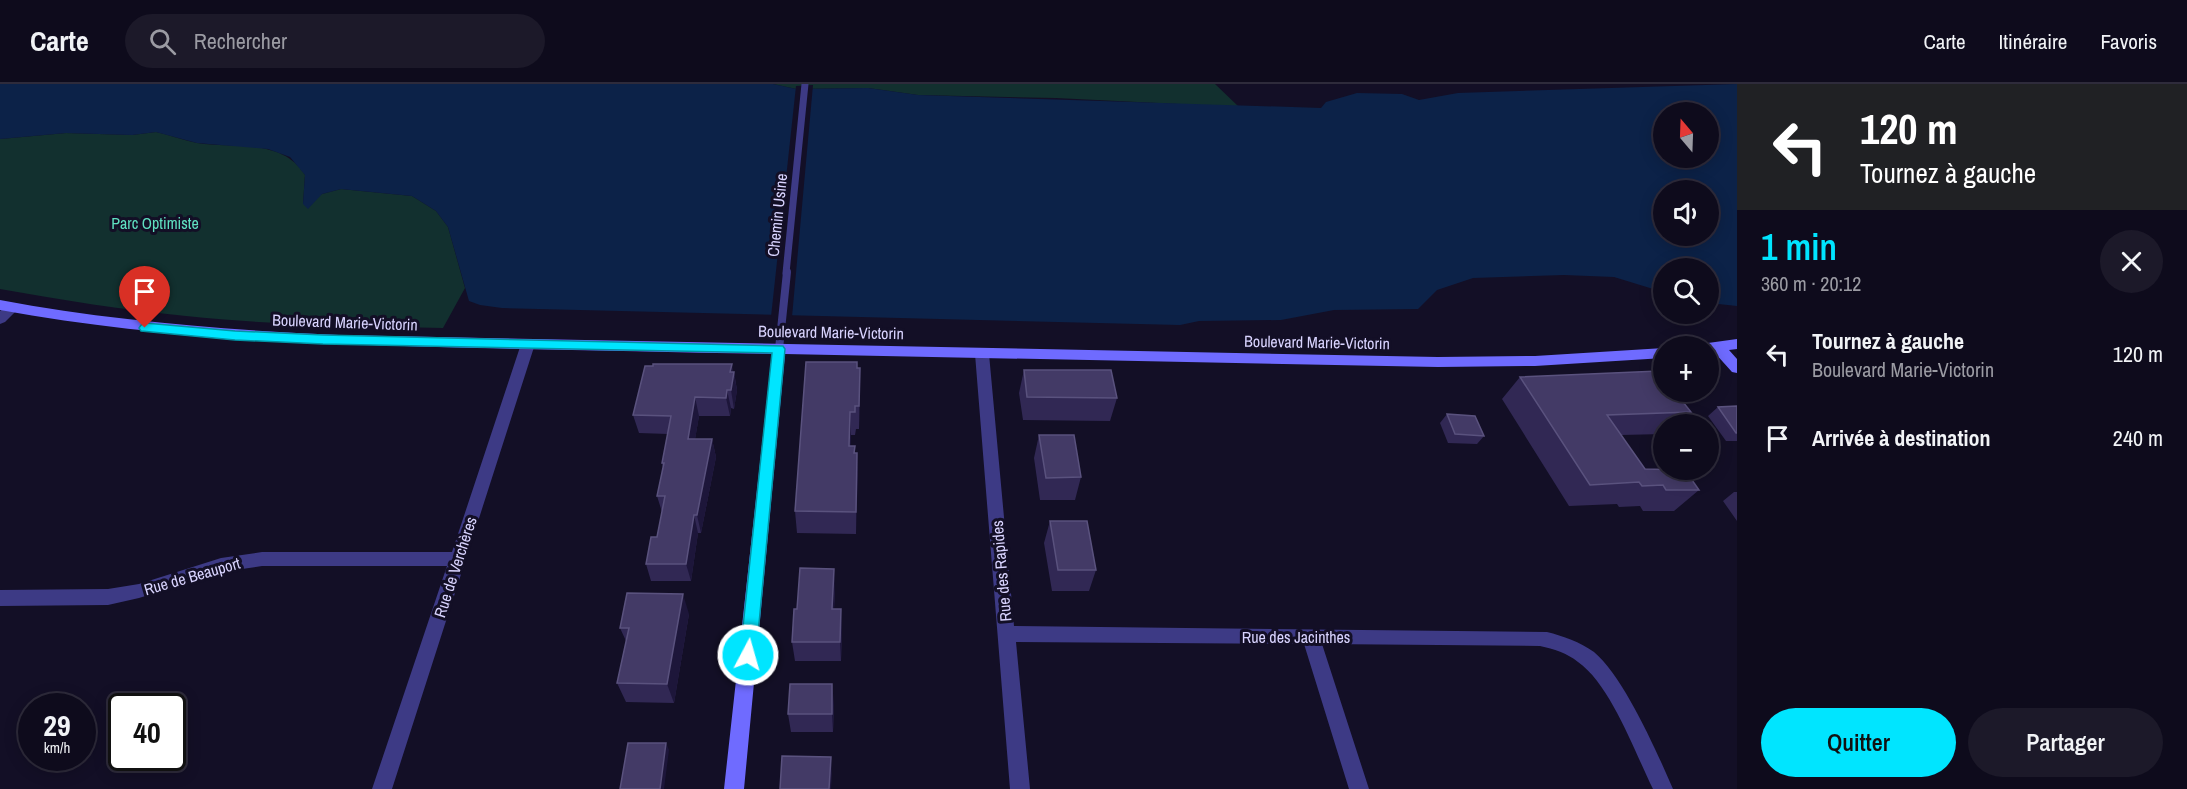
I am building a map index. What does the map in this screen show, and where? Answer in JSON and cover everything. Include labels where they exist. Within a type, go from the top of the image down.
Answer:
[{"type":"street","points":[[0,319],[6,307]]},
{"type":"street","name":"Boulevard Marie-Victorin","points":[[6,307],[145,328],[235,336],[982,354],[1450,362],[1565,360],[1653,353]]},
{"type":"street","name":"Rue de Verchères","points":[[382,789],[528,344]]},
{"type":"street","points":[[1719,346],[1737,344]]},
{"type":"street","points":[[734,789],[779,349]]},
{"type":"street","points":[[1719,352],[1737,368]]},
{"type":"street","name":"Rue des Rapides","points":[[982,354],[1020,789]]},
{"type":"street","name":"Rue de Beauport","points":[[0,598],[108,597],[139,591],[221,565],[262,559],[457,559]]},
{"type":"street","name":"Rue des Jacinthes","points":[[1007,634],[1540,638],[1556,641],[1582,654],[1608,682],[1663,789]]},
{"type":"street","points":[[1311,637],[1359,789]]},
{"type":"lane","name":"Chemin Usine","points":[[779,349],[805,84]]},
{"type":"green space","points":[[773,84],[1215,84],[1239,107],[1056,98],[918,95],[868,88],[796,89]]},
{"type":"green space","name":"Parc Optimiste","points":[[156,132],[197,143],[257,147],[284,155],[305,175],[303,204],[322,194],[341,189],[412,196],[436,211],[448,227],[465,288],[443,328],[314,325],[218,319],[116,308],[0,289],[0,139],[66,133],[132,135]]},
{"type":"water","points":[[0,84],[773,84],[796,89],[868,88],[918,95],[1321,108],[1326,102],[1357,93],[1402,94],[1419,100],[1458,93],[1737,84],[1737,306],[1719,304],[1719,258],[1653,258],[1653,289],[1614,277],[1564,275],[1473,278],[1437,290],[1418,309],[1334,310],[1281,320],[1199,321],[1180,325],[502,308],[469,301],[448,227],[436,211],[412,196],[341,189],[322,194],[308,209],[303,204],[305,175],[290,157],[268,149],[197,143],[156,132],[132,135],[66,133],[0,139]]},
{"type":"pier","points":[[813,85],[792,317],[771,317],[796,86]]},
{"type":"building","points":[[806,362],[857,362],[857,368],[860,368],[859,406],[855,406],[855,412],[850,412],[849,446],[855,446],[854,453],[857,453],[856,512],[795,511]]},
{"type":"building","points":[[653,364],[732,364],[730,372],[734,372],[731,390],[727,390],[726,398],[695,397],[688,439],[712,439],[697,515],[694,515],[686,564],[646,564],[651,537],[657,537],[665,496],[657,496],[671,416],[633,415],[645,366],[653,366]]},
{"type":"building","points":[[1024,370],[1111,370],[1117,398],[1027,397]]},
{"type":"building","points":[[1653,371],[1653,402],[1683,402],[1691,412],[1607,415],[1645,469],[1653,469],[1653,480],[1692,480],[1699,490],[1666,490],[1663,485],[1642,486],[1639,482],[1590,485],[1520,377]]},
{"type":"building","points":[[1737,406],[1737,433],[1736,433],[1718,407]]},
{"type":"building","points":[[1447,414],[1475,416],[1484,436],[1455,434]]},
{"type":"building","points":[[1039,435],[1074,435],[1081,477],[1046,478]]},
{"type":"building","points":[[1050,521],[1087,521],[1096,570],[1058,570]]},
{"type":"building","points":[[800,568],[834,569],[832,609],[841,609],[840,642],[792,642]]},
{"type":"building","points":[[627,593],[683,594],[667,684],[617,683],[629,628],[620,628]]},
{"type":"building","points":[[790,684],[832,684],[832,714],[788,714]]},
{"type":"building","points":[[628,743],[666,743],[660,789],[620,789]]},
{"type":"building","points":[[782,756],[831,757],[829,789],[780,789]]},
{"type":"route","points":[[145,328],[235,336],[323,340],[779,349],[748,655]]}]
